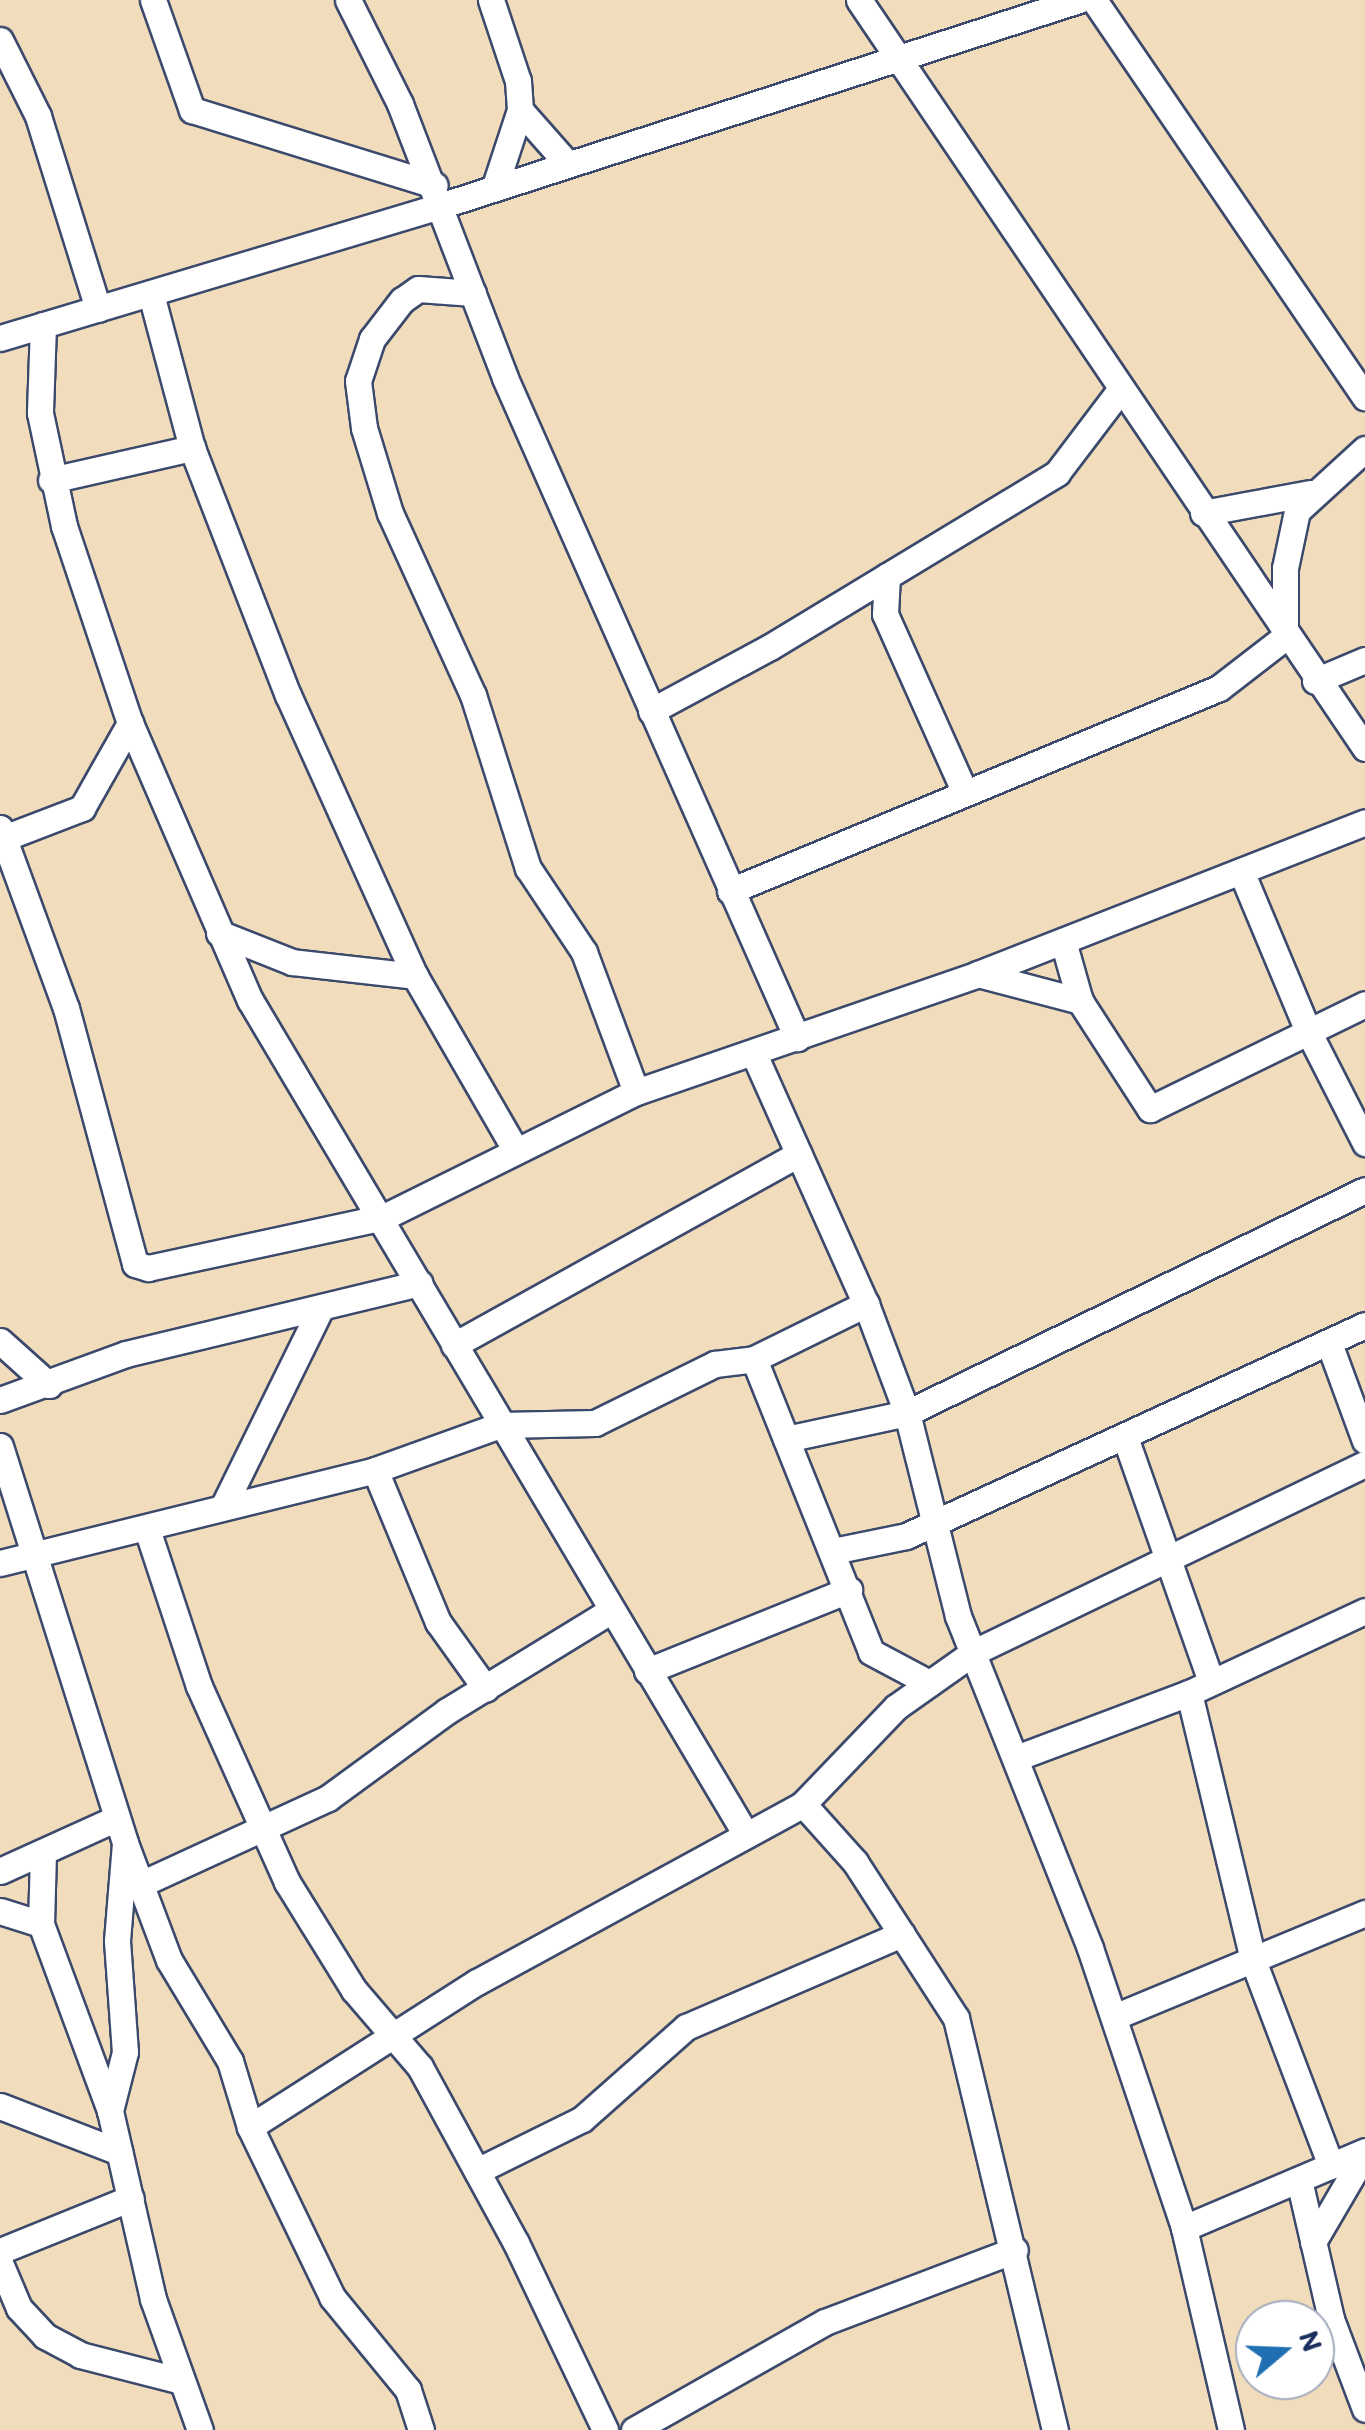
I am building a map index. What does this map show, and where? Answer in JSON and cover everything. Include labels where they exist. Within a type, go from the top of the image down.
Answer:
[{"type":"street","points":[[153,0],[192,110],[439,195]]},
{"type":"street","points":[[348,0],[439,195],[474,293],[650,711],[797,1038]]},
{"type":"street","points":[[491,0],[509,46],[520,110],[495,186]]},
{"type":"street","points":[[859,0],[1285,637],[1365,748]]},
{"type":"street","points":[[0,338],[151,294],[439,195],[495,186],[1079,0]]},
{"type":"street","points":[[1094,0],[1365,397]]},
{"type":"street","points":[[0,40],[38,116],[98,309]]},
{"type":"street","points":[[520,110],[566,162]]},
{"type":"street","points":[[474,293],[418,289],[402,300],[372,339],[358,381],[364,428],[390,514],[473,696],[528,868],[584,952],[636,1092]]},
{"type":"street","points":[[151,294],[192,448],[288,695],[415,976],[515,1149]]},
{"type":"street","points":[[43,325],[40,413],[51,480],[130,723],[220,932],[275,1049],[355,1182],[384,1217],[500,1425],[745,1833]]},
{"type":"street","points":[[650,711],[887,576],[1057,473],[1120,390]]},
{"type":"street","points":[[51,480],[192,448]]},
{"type":"street","points":[[730,891],[1220,688],[1285,637],[1290,532],[1310,493],[1365,449]]},
{"type":"street","points":[[1203,513],[1310,493]]},
{"type":"street","points":[[887,576],[885,614],[964,793]]},
{"type":"street","points":[[1315,681],[1365,660]]},
{"type":"street","points":[[130,723],[82,808],[2,833],[66,1008],[135,1264],[148,1268],[384,1217],[636,1092],[978,974],[1365,822]]},
{"type":"street","points":[[1241,871],[1308,1032],[1365,1144]]},
{"type":"street","points":[[220,932],[292,962],[415,976]]},
{"type":"street","points":[[1063,941],[1080,1001],[1150,1109],[1365,1004]]},
{"type":"street","points":[[978,974],[1080,1001]]},
{"type":"street","points":[[754,1054],[866,1304],[907,1413],[974,1652],[1114,2018],[1184,2228],[1231,2430]]},
{"type":"street","points":[[454,1345],[799,1154]]},
{"type":"street","points":[[786,1439],[907,1413],[1365,1190]]},
{"type":"street","points":[[0,1400],[126,1354],[420,1283]]},
{"type":"street","points":[[0,1564],[375,1470],[500,1425],[595,1422],[716,1364],[754,1359],[866,1304]]},
{"type":"street","points":[[223,1507],[321,1308]]},
{"type":"street","points":[[834,1551],[906,1536],[936,1518],[1126,1440],[1365,1325]]},
{"type":"street","points":[[0,1341],[49,1385]]},
{"type":"street","points":[[1329,1343],[1365,1440]]},
{"type":"street","points":[[754,1359],[834,1551],[871,1652],[930,1683]]},
{"type":"street","points":[[1126,1440],[1172,1559],[1254,1963],[1332,2166]]},
{"type":"street","points":[[0,1446],[124,1843],[169,1960],[230,2061],[250,2127],[332,2297],[408,2390],[421,2430]]},
{"type":"street","points":[[250,2127],[320,2088],[395,2034],[745,1833],[803,1804],[896,1706],[974,1652],[1365,1464]]},
{"type":"street","points":[[375,1470],[438,1622],[486,1689]]},
{"type":"street","points":[[148,1529],[199,1686],[260,1827],[312,1928],[354,1990],[395,2034],[477,2171],[606,2430]]},
{"type":"street","points":[[647,1671],[849,1590]]},
{"type":"street","points":[[139,1885],[343,1788],[486,1689],[612,1610]]},
{"type":"street","points":[[1016,1758],[1200,1688],[1365,1611]]},
{"type":"street","points":[[803,1804],[844,1848],[956,2018],[1015,2250],[1055,2430]]},
{"type":"street","points":[[0,1871],[117,1818]]},
{"type":"street","points":[[110,2111],[124,2052],[116,1941],[124,1843]]},
{"type":"street","points":[[43,1852],[41,1924],[110,2111],[153,2299],[200,2430]]},
{"type":"street","points":[[0,1910],[41,1924]]},
{"type":"street","points":[[1114,2018],[1254,1963],[1365,1913]]},
{"type":"street","points":[[477,2171],[582,2119],[686,2027],[902,1934]]},
{"type":"street","points":[[0,2106],[118,2152]]},
{"type":"street","points":[[1184,2228],[1365,2152]]},
{"type":"street","points":[[1313,2242],[1365,2152]]},
{"type":"street","points":[[1299,2180],[1331,2319],[1365,2409]]},
{"type":"street","points":[[0,2252],[130,2198]]},
{"type":"street","points":[[634,2430],[825,2322],[1015,2250]]},
{"type":"street","points":[[0,2264],[19,2308],[46,2336],[80,2355],[180,2381]]}]
